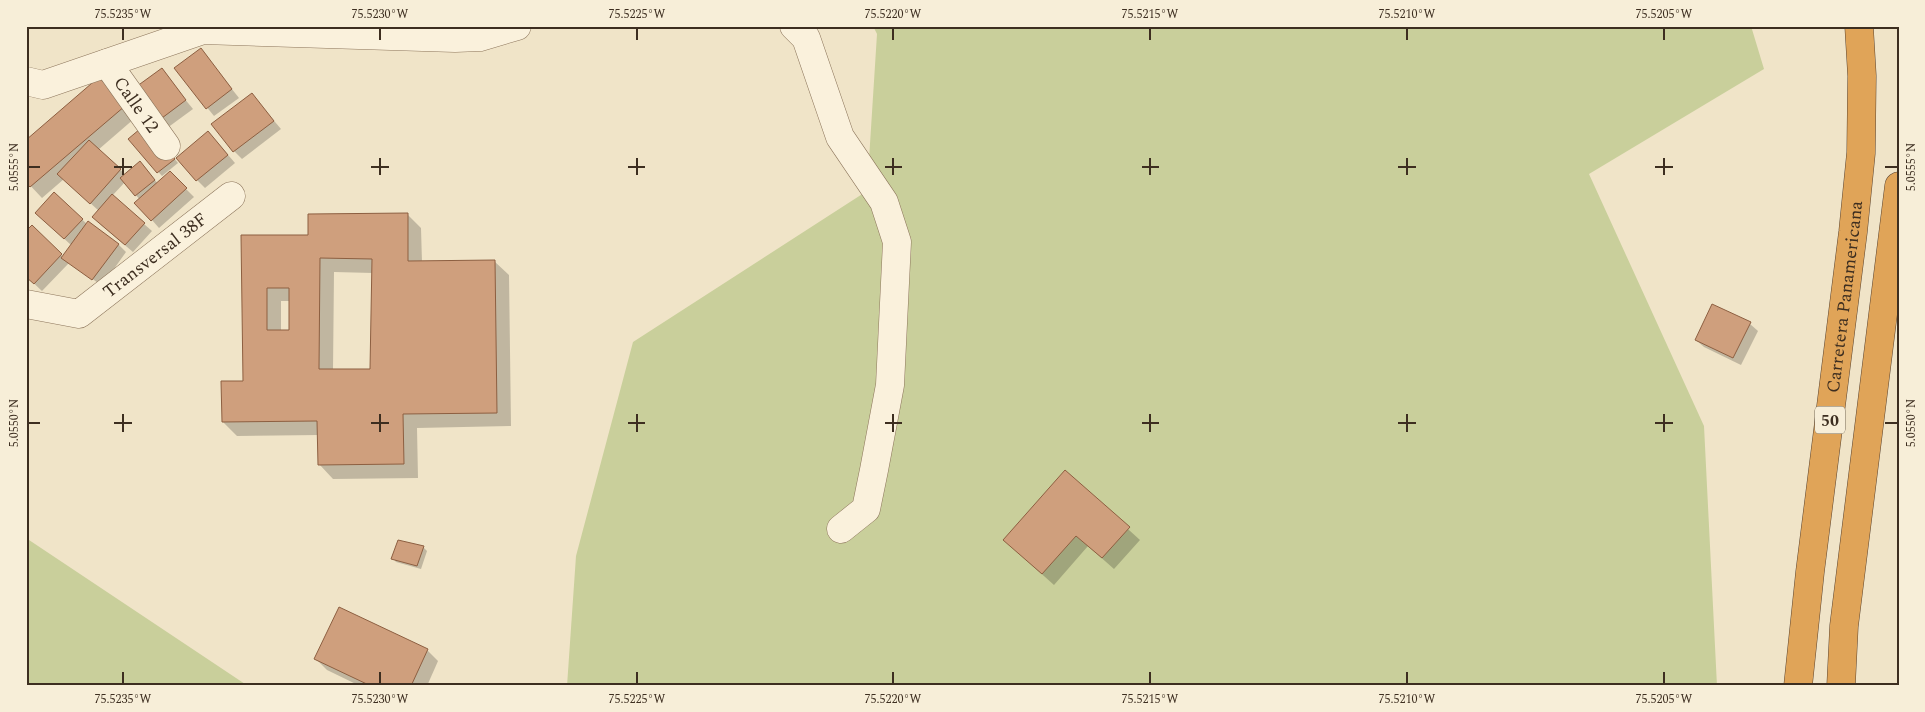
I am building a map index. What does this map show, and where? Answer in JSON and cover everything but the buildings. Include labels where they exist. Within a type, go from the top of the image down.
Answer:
[{"type":"highway","name":"Carretera Panamericana","points":[[1798,686],[1810,572],[1852,242],[1861,153],[1862,76],[1859,26]]},
{"type":"highway","name":"50","points":[[1841,686],[1845,618],[1899,186]]},
{"type":"street","points":[[32,89],[203,30],[455,38],[480,37],[517,26]]},
{"type":"street","points":[[794,26],[806,38],[840,136],[884,202],[897,242],[890,385],[874,470],[866,509],[841,529]]},
{"type":"street","name":"Calle 12","points":[[107,63],[166,146]]},
{"type":"street","name":"Transversal 38F","points":[[26,304],[79,314],[231,196]]},
{"type":"green space","points":[[873,26],[1751,26],[1764,69],[1589,174],[1704,426],[1717,686],[567,686],[576,556],[633,342],[867,191],[877,34]]},
{"type":"green space","points":[[26,538],[248,686],[26,686]]}]
